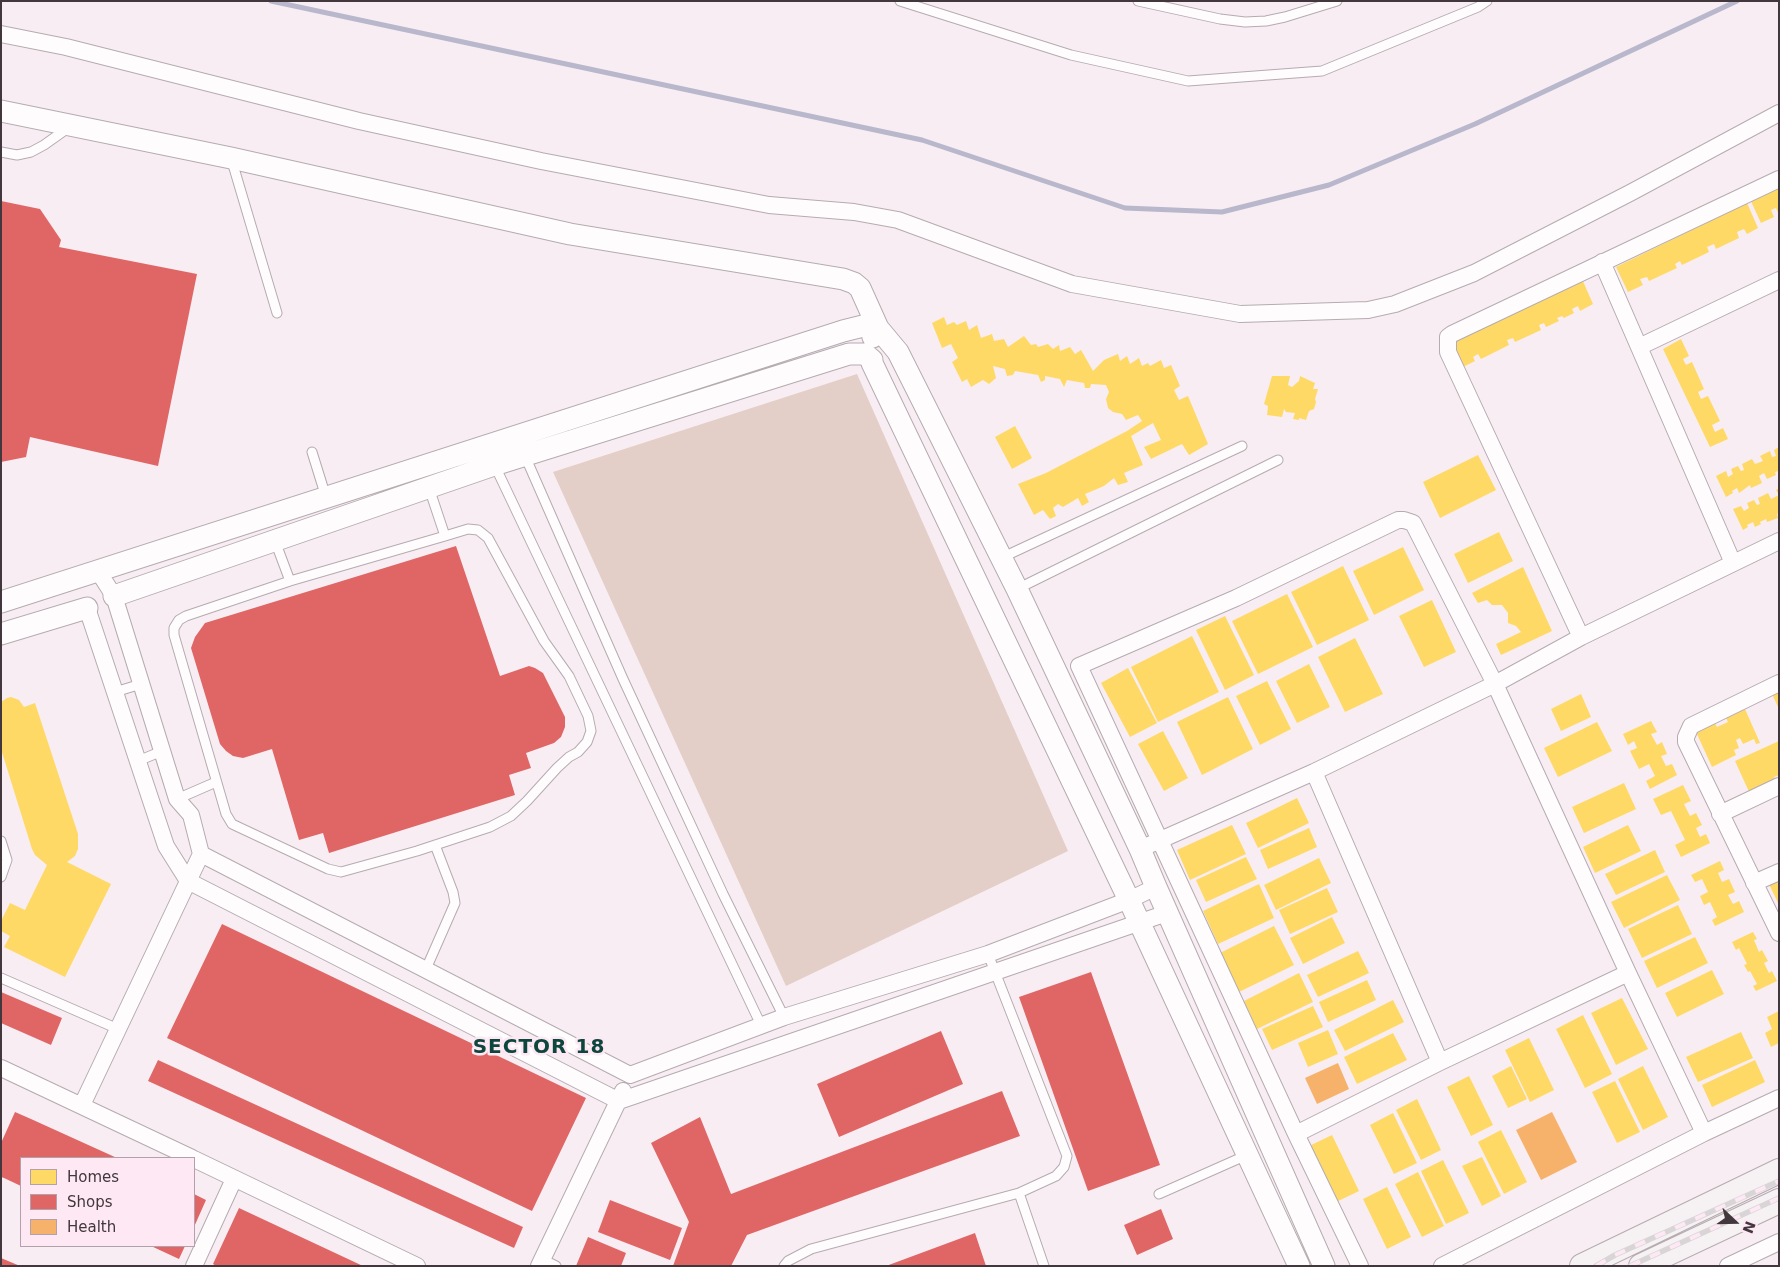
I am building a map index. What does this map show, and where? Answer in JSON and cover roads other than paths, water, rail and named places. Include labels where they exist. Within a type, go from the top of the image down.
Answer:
[{"type":"main road","points":[[1582,1266],[1779,1171]]},
{"type":"main road","points":[[1641,1266],[1779,1201]]},
{"type":"street","points":[[1,34],[66,47],[359,121],[541,162],[769,205],[854,212],[898,220],[1072,284],[1240,314],[1368,310],[1395,304],[1474,273],[1630,193],[1779,113]]},
{"type":"street","points":[[1,111],[71,127],[231,158],[570,234],[843,279],[854,283],[860,288],[878,328],[898,352],[1001,558],[1150,845],[1296,1134],[1360,1266]]},
{"type":"street","points":[[1581,637],[1448,352],[1447,342],[1452,334],[1779,179]]},
{"type":"street","points":[[1602,262],[1734,563]]},
{"type":"street","points":[[1639,347],[1779,280]]},
{"type":"street","points":[[1,602],[843,331],[871,325],[878,328]]},
{"type":"street","points":[[866,354],[878,328]]},
{"type":"street","points":[[114,596],[494,465],[849,354],[866,354],[872,360],[1140,923],[1299,1266]]},
{"type":"street","points":[[1324,1266],[1156,887],[1150,845],[1080,666],[1236,598],[1398,520],[1413,523],[1495,684],[1704,1133]]},
{"type":"street","points":[[1150,845],[1314,772],[1495,684],[1581,637],[1779,541]]},
{"type":"street","points":[[82,1105],[202,854],[192,815],[177,799],[114,596],[98,571]]},
{"type":"street","points":[[1,634],[87,608],[166,846],[188,881],[619,1100],[1167,913]]},
{"type":"street","points":[[1779,683],[1691,726],[1687,731],[1686,742],[1779,933]]},
{"type":"street","points":[[1314,772],[1440,1062]]},
{"type":"street","points":[[1720,814],[1779,786]]},
{"type":"street","points":[[202,854],[630,1075]]},
{"type":"street","points":[[1754,883],[1779,872]]},
{"type":"street","points":[[546,1263],[630,1075],[784,1017],[988,954],[1129,900],[1156,887]]},
{"type":"street","points":[[1296,1134],[1440,1062],[1628,973]]},
{"type":"street","points":[[2,1070],[82,1105],[189,1157]]},
{"type":"street","points":[[1442,1266],[1704,1133],[1779,1098]]},
{"type":"street","points":[[195,1160],[417,1266]]},
{"type":"street","points":[[194,1266],[234,1178]]},
{"type":"street","points":[[1728,1266],[1779,1242]]},
{"type":"lane","points":[[900,1],[1071,55],[1188,81],[1322,71],[1478,7],[1487,1]]},
{"type":"lane","points":[[1138,1],[1220,19],[1245,22],[1266,21],[1285,17],[1337,1]]},
{"type":"lane","points":[[1,152],[17,155],[31,152],[71,127]]},
{"type":"lane","points":[[231,158],[277,313]]},
{"type":"lane","points":[[1001,558],[1242,446]]},
{"type":"lane","points":[[312,452],[326,498]]},
{"type":"lane","points":[[525,456],[632,697],[723,894],[784,1017]]},
{"type":"lane","points":[[1017,589],[1278,460]]},
{"type":"lane","points":[[494,465],[761,1025]]},
{"type":"lane","points":[[429,488],[445,536]]},
{"type":"lane","points":[[468,529],[478,530],[488,538],[544,641],[569,676],[588,716],[590,731],[587,742],[578,752],[569,756],[511,816],[490,827],[341,872],[328,869],[232,824],[226,814],[216,782],[174,635],[174,628],[179,620],[186,616],[290,580],[468,529]]},
{"type":"lane","points":[[275,541],[290,580]]},
{"type":"lane","points":[[115,692],[141,684]]},
{"type":"lane","points":[[138,761],[162,751]]},
{"type":"lane","points":[[177,799],[216,782]]},
{"type":"lane","points":[[1,841],[7,860],[1,877]]},
{"type":"lane","points":[[426,968],[455,903],[453,892],[435,845]]},
{"type":"lane","points":[[784,1266],[788,1261],[811,1248],[1019,1193],[1056,1176],[1064,1167],[1067,1156],[988,954]]},
{"type":"lane","points":[[1,978],[118,1030]]},
{"type":"lane","points":[[1159,1194],[1248,1155]]},
{"type":"lane","points":[[1019,1193],[1044,1266]]},
{"type":"waterway","points":[[271,1],[922,140],[1125,208],[1222,212],[1329,185],[1475,124],[1737,1]]},
{"type":"railway","points":[[1596,1266],[1615,1255],[1779,1181]]},
{"type":"railway","points":[[1630,1266],[1779,1198]]},
{"type":"district","name":"SECTOR 18","points":[[539,1048]]}]
